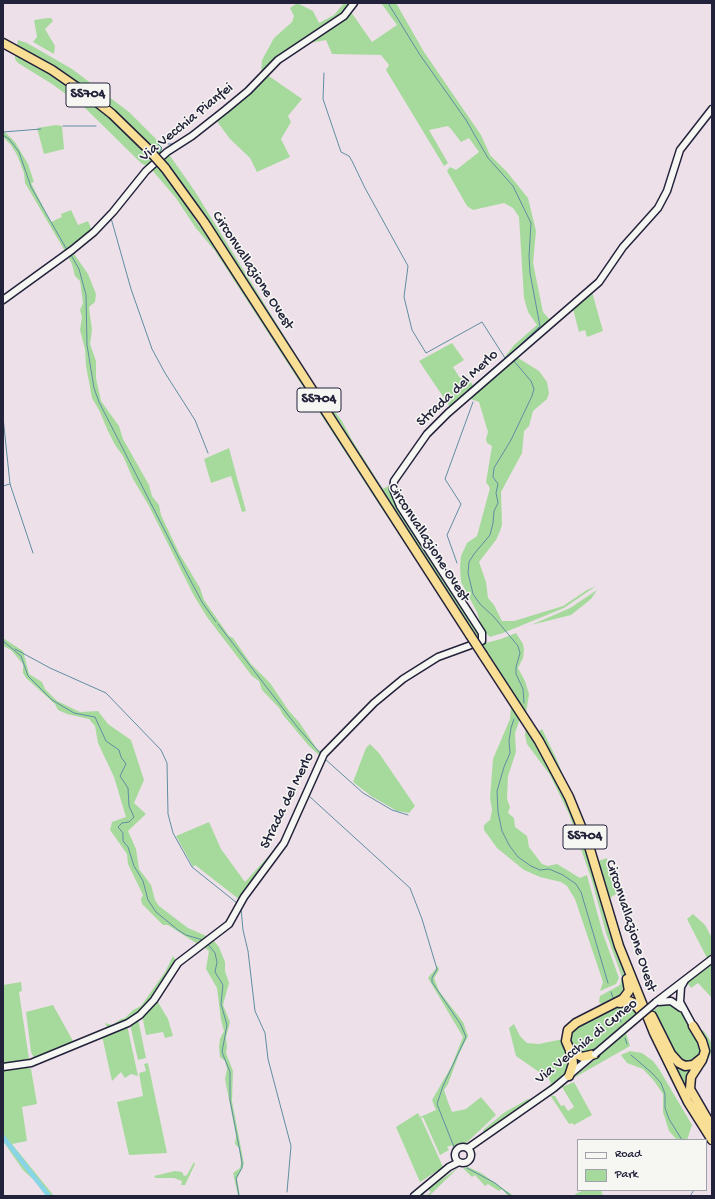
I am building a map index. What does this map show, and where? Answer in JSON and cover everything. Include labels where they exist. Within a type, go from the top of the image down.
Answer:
[{"type":"highway","name":"Circonvallazione Ovest","points":[[3,43],[63,77],[88,95],[116,118],[165,168],[204,222],[484,655],[534,734],[562,783],[580,823],[619,946],[657,1041],[688,1102],[712,1140]]},
{"type":"highway","points":[[582,1065],[570,1050],[566,1036],[570,1027],[626,997],[629,988],[619,946]]},
{"type":"highway","points":[[632,980],[676,1061],[682,1065],[690,1066],[698,1063],[703,1057]]},
{"type":"highway","points":[[617,1003],[629,1001],[636,1004],[657,1041]]},
{"type":"highway","points":[[692,1026],[704,1044],[703,1057],[691,1078],[690,1089],[712,1127]]},
{"type":"highway","points":[[576,1059],[595,1054]]},
{"type":"highway","points":[[569,1076],[576,1059]]},
{"type":"street","name":"Via Vecchia Pianfei","points":[[3,300],[88,237],[113,212],[146,171],[167,152],[192,136],[248,91],[278,60],[344,16],[354,3]]},
{"type":"street","name":"Strada del Merlo","points":[[3,1067],[31,1063],[131,1022],[152,1002],[178,963],[229,924],[244,897],[281,849],[324,754],[374,703],[403,680],[438,657],[482,641],[482,634],[400,506],[393,487],[398,474],[433,427],[599,282],[623,247],[658,208],[667,191],[680,150],[712,110]]},
{"type":"street","name":"Via Vecchia di Cuneo","points":[[414,1196],[457,1160],[458,1149],[469,1150],[569,1076],[656,1002],[711,960]]},
{"type":"street","points":[[686,979],[681,987],[679,998],[681,1008],[692,1026]]},
{"type":"street","points":[[670,991],[679,998]]},
{"type":"street","points":[[670,991],[673,1002]]},
{"type":"street","points":[[656,1002],[673,1002],[681,1008]]},
{"type":"street","name":"Via Vecchia di Cuneo","points":[[457,1160],[465,1164],[469,1161],[471,1157],[469,1150]]},
{"type":"green space","points":[[297,3],[313,11],[319,23],[334,15],[344,3],[352,3],[344,14],[261,74],[262,60],[274,38],[292,22],[294,16],[290,8]]},
{"type":"green space","points":[[381,3],[396,3],[424,52],[481,135],[490,155],[507,172],[528,198],[536,231],[533,263],[543,312],[551,321],[507,358],[504,358],[514,345],[537,325],[528,312],[524,298],[519,217],[513,208],[504,203],[473,210],[467,206],[447,171],[450,167],[456,170],[479,152],[469,138],[461,142],[448,126],[429,130],[448,163],[444,166],[386,70],[389,65],[381,55],[332,54],[326,40],[309,43],[341,22],[351,12],[372,42],[397,25]]},
{"type":"green space","points":[[51,18],[53,21],[45,29],[55,46],[54,54],[33,42],[37,37],[34,20]]},
{"type":"green space","points":[[18,40],[27,43],[72,69],[129,112],[157,140],[162,148],[161,154],[159,156],[50,65],[17,46]]},
{"type":"green space","points":[[15,53],[57,77],[97,106],[153,161],[148,166],[142,164],[85,108],[52,84],[18,63],[15,59]]},
{"type":"green space","points":[[266,74],[302,99],[288,116],[291,122],[281,139],[290,157],[257,172],[250,158],[230,139],[216,120]]},
{"type":"green space","points":[[56,125],[62,126],[64,149],[44,154],[37,128]]},
{"type":"green space","points":[[3,130],[15,142],[28,164],[34,182],[31,183],[51,222],[62,217],[61,214],[71,210],[78,225],[88,221],[92,231],[66,253],[25,183],[24,173],[17,155],[11,145],[3,137]]},
{"type":"green space","points":[[168,153],[194,190],[314,384],[342,421],[352,440],[383,489],[390,485],[392,496],[397,507],[479,634],[479,640],[349,440],[341,424],[328,408],[197,206],[162,159]]},
{"type":"green space","points":[[156,164],[186,202],[195,220],[213,243],[472,643],[470,643],[378,503],[215,251],[195,227],[176,198],[151,169]]},
{"type":"green space","points":[[72,251],[88,274],[96,294],[95,302],[89,307],[92,330],[90,344],[96,361],[96,378],[101,401],[119,426],[123,439],[149,485],[152,496],[159,505],[161,515],[179,553],[200,588],[204,600],[229,636],[233,638],[251,664],[270,683],[317,749],[323,753],[320,756],[309,746],[283,715],[280,709],[262,690],[259,681],[252,676],[207,617],[194,596],[149,506],[133,479],[123,456],[115,445],[107,429],[92,398],[86,366],[85,349],[80,330],[82,317],[80,310],[83,303],[80,281],[75,276],[72,264],[67,255]]},
{"type":"green space","points":[[592,292],[603,331],[587,337],[585,330],[579,332],[573,309]]},
{"type":"green space","points":[[452,343],[464,360],[453,367],[460,378],[466,375],[474,387],[450,407],[419,361]]},
{"type":"green space","points":[[515,356],[539,371],[547,382],[549,393],[547,399],[533,411],[529,426],[524,431],[522,453],[501,492],[502,525],[500,531],[496,540],[479,562],[486,582],[488,598],[494,605],[502,621],[514,621],[563,606],[587,590],[596,586],[564,608],[490,637],[482,629],[477,612],[461,582],[461,556],[467,543],[477,536],[490,488],[486,482],[492,446],[487,443],[486,439],[488,432],[479,402],[468,398]]},
{"type":"green space","points":[[229,448],[246,511],[242,512],[231,476],[211,483],[204,459]]},
{"type":"green space","points":[[597,590],[591,599],[571,615],[531,625],[570,608]]},
{"type":"green space","points":[[516,633],[523,644],[524,650],[523,658],[518,668],[525,681],[529,694],[526,713],[482,644]]},
{"type":"green space","points":[[3,638],[23,651],[29,674],[42,682],[45,689],[57,701],[80,712],[98,711],[108,724],[131,740],[144,780],[134,803],[146,814],[128,831],[136,849],[139,869],[151,885],[155,900],[159,906],[188,928],[211,938],[199,945],[168,925],[163,925],[142,904],[141,899],[143,895],[128,864],[127,854],[110,830],[112,822],[126,817],[114,777],[98,743],[95,726],[89,719],[67,714],[58,710],[55,704],[26,678],[23,673],[23,664],[11,650],[3,646]]},
{"type":"green space","points":[[511,706],[520,719],[515,733],[516,752],[508,776],[507,799],[510,807],[508,813],[514,818],[515,827],[527,836],[529,847],[542,864],[548,866],[557,864],[580,878],[587,875],[603,934],[619,978],[616,984],[600,991],[603,982],[575,899],[567,886],[561,882],[540,877],[524,870],[497,848],[484,830],[484,825],[490,820],[492,810],[490,798],[493,759],[510,719]]},
{"type":"green space","points":[[526,728],[563,793],[586,848],[627,984],[623,996],[603,1005],[599,1002],[600,996],[620,985],[622,977],[606,933],[592,881],[569,814],[550,775],[527,744],[525,735]]},
{"type":"green space","points":[[542,729],[557,760],[568,788],[538,732]]},
{"type":"green space","points":[[370,744],[379,753],[415,806],[409,813],[397,811],[371,796],[353,782],[366,748]]},
{"type":"green space","points":[[209,822],[221,849],[245,882],[274,850],[277,851],[240,900],[195,865],[193,867],[176,836]]},
{"type":"green space","points":[[607,858],[609,870],[620,891],[610,898],[598,861]]},
{"type":"green space","points":[[693,914],[705,925],[712,938],[712,957],[708,960],[687,919]]},
{"type":"green space","points":[[213,940],[219,947],[225,962],[225,971],[229,983],[223,1005],[230,1022],[226,1037],[226,1053],[233,1071],[232,1101],[244,1164],[237,1179],[240,1196],[238,1196],[233,1173],[240,1168],[241,1163],[239,1148],[235,1144],[236,1136],[225,1079],[227,1069],[225,1061],[220,1057],[219,1047],[220,1039],[224,1031],[217,988],[206,969],[209,951],[202,946]]},
{"type":"green space","points":[[173,956],[177,962],[153,999],[135,1018],[108,1030],[105,1023],[112,1025],[125,1018],[133,1010],[141,1006],[165,972]]},
{"type":"green space","points":[[712,961],[711,997],[698,983],[691,988],[687,982]]},
{"type":"green space","points":[[438,966],[439,970],[434,978],[439,991],[463,1022],[468,1036],[459,1054],[448,1084],[444,1090],[448,1102],[452,1112],[466,1109],[481,1097],[496,1115],[464,1145],[453,1149],[452,1145],[447,1147],[449,1150],[440,1155],[423,1117],[421,1118],[443,1167],[420,1182],[396,1127],[418,1113],[420,1117],[436,1110],[432,1100],[451,1067],[463,1037],[428,978]]},
{"type":"green space","points":[[21,982],[22,991],[19,992],[29,1059],[25,1059],[26,1062],[3,1064],[3,985]]},
{"type":"green space","points":[[156,999],[168,1019],[173,1036],[165,1038],[163,1032],[146,1035],[142,1015]]},
{"type":"green space","points":[[632,1004],[638,1012],[593,1051],[584,1054],[571,1047],[569,1034],[577,1026],[619,1006]]},
{"type":"green space","points":[[662,1004],[671,1004],[680,1011],[699,1043],[701,1053],[698,1059],[685,1064],[673,1052],[653,1011]]},
{"type":"green space","points":[[53,1005],[73,1041],[101,1033],[34,1058],[31,1052],[26,1012]]},
{"type":"green space","points":[[138,1019],[146,1058],[138,1060],[130,1024]]},
{"type":"green space","points":[[514,1024],[520,1036],[527,1043],[539,1044],[563,1039],[570,1061],[569,1069],[548,1088],[551,1083],[549,1079],[516,1056],[509,1028]]},
{"type":"green space","points":[[127,1025],[138,1076],[131,1074],[125,1078],[121,1072],[112,1081],[102,1036],[98,1040],[75,1047]]},
{"type":"green space","points":[[698,1030],[704,1031],[712,1043],[712,1051],[705,1067],[706,1061]]},
{"type":"green space","points":[[626,1033],[630,1046],[572,1079]]},
{"type":"green space","points":[[630,1051],[642,1053],[653,1061],[692,1125],[687,1139],[676,1139],[669,1131],[663,1112],[663,1094],[654,1081],[643,1069],[627,1063],[621,1055]]},
{"type":"green space","points":[[672,1060],[693,1068],[688,1094],[676,1072]]},
{"type":"green space","points":[[148,1063],[167,1153],[129,1155],[117,1102],[143,1096],[139,1073],[146,1071],[144,1064]]},
{"type":"green space","points":[[27,1067],[31,1069],[37,1104],[22,1107],[27,1141],[12,1144],[54,1196],[46,1196],[37,1183],[23,1170],[3,1141],[3,1069]]},
{"type":"green space","points":[[574,1082],[592,1115],[574,1125],[572,1123],[569,1124],[550,1095],[555,1096],[561,1106],[564,1105],[568,1111],[574,1107],[562,1087]]},
{"type":"green space","points":[[528,1099],[532,1099],[484,1133],[483,1130],[505,1112]]},
{"type":"green space","points":[[194,1162],[195,1164],[185,1185],[181,1185],[182,1181],[174,1178],[156,1178],[154,1176],[175,1171],[182,1172],[184,1176],[187,1175]]},
{"type":"green space","points":[[459,1167],[429,1196],[426,1196],[431,1192],[428,1189]]},
{"type":"green space","points":[[468,1167],[481,1173],[514,1196],[508,1196],[502,1189],[499,1191],[488,1184],[485,1186],[475,1175],[472,1177],[463,1168]]},
{"type":"green space","points":[[582,1191],[601,1191],[603,1196],[576,1196],[575,1194]]},
{"type":"waterway","points":[[388,3],[420,55],[466,120],[488,158],[513,186],[531,223],[529,256],[530,273],[540,326],[512,353]]},
{"type":"waterway","points":[[258,76],[276,57],[292,47]]},
{"type":"waterway","points":[[324,73],[323,99],[341,152],[349,156],[352,161],[365,188],[408,266],[404,297],[412,330],[426,353],[482,322],[505,358]]},
{"type":"waterway","points":[[63,126],[96,126]]},
{"type":"waterway","points":[[3,132],[41,129]]},
{"type":"waterway","points":[[3,135],[9,139],[19,152],[31,187],[67,250]]},
{"type":"waterway","points":[[158,144],[162,148],[158,156]]},
{"type":"waterway","points":[[168,144],[174,144]]},
{"type":"waterway","points":[[148,165],[152,161]]},
{"type":"waterway","points":[[111,218],[131,289],[152,349],[165,373],[195,420],[208,453]]},
{"type":"waterway","points":[[71,255],[79,269],[86,295],[87,345],[94,388],[99,402],[186,572],[202,602],[216,622]]},
{"type":"waterway","points":[[468,390],[512,352]]},
{"type":"waterway","points":[[513,360],[531,381],[534,389],[511,440],[494,468],[493,477],[498,484],[496,493],[498,503],[494,511],[490,535],[469,562],[468,573],[473,594],[480,604],[494,617],[518,646],[520,653],[516,667],[516,674],[523,689],[524,703]]},
{"type":"waterway","points":[[457,563],[447,535],[461,504],[445,479],[473,402]]},
{"type":"waterway","points":[[3,417],[10,484],[33,553]]},
{"type":"waterway","points":[[3,486],[10,484]]},
{"type":"waterway","points":[[218,624],[298,728],[321,754]]},
{"type":"waterway","points":[[3,641],[21,656],[28,676],[52,700],[74,713],[95,717],[106,741],[119,750],[121,757],[126,764],[120,776],[128,788],[129,806],[134,817],[129,822],[122,823],[118,827],[123,833],[123,841],[128,847],[134,866],[143,881],[148,900],[156,912],[178,930],[186,935],[203,940]]},
{"type":"waterway","points":[[15,649],[50,668],[106,693],[161,750],[167,763],[168,814],[173,833],[192,867],[237,903]]},
{"type":"waterway","points":[[514,719],[509,741],[510,753],[497,791],[498,812],[502,831],[509,845],[518,857],[531,866],[540,870],[549,869],[563,875],[576,884],[581,892],[608,983]]},
{"type":"waterway","points":[[325,759],[363,793],[392,810],[408,815]]},
{"type":"waterway","points":[[309,796],[410,888],[422,919],[437,969],[432,978],[432,982],[461,1025],[466,1037],[443,1086],[437,1104],[454,1147]]},
{"type":"waterway","points":[[241,908],[255,1011],[265,1033],[268,1059],[291,1146],[287,1192]]},
{"type":"waterway","points":[[207,943],[215,953],[217,962],[215,972],[223,985],[221,1004],[227,1025],[222,1052],[230,1072],[230,1100],[242,1162],[242,1168],[236,1178],[239,1196]]},
{"type":"waterway","points":[[611,992],[613,998]]},
{"type":"waterway","points":[[617,1011],[621,1022]]},
{"type":"waterway","points":[[625,1038],[627,1044]]},
{"type":"waterway","points":[[631,1055],[661,1083],[665,1094],[665,1108],[669,1119],[681,1139]]},
{"type":"waterway","points":[[3,1137],[49,1196]]},
{"type":"waterway","points":[[467,1168],[495,1183],[511,1196]]},
{"type":"waterway","points":[[690,1196],[693,1191]]}]
